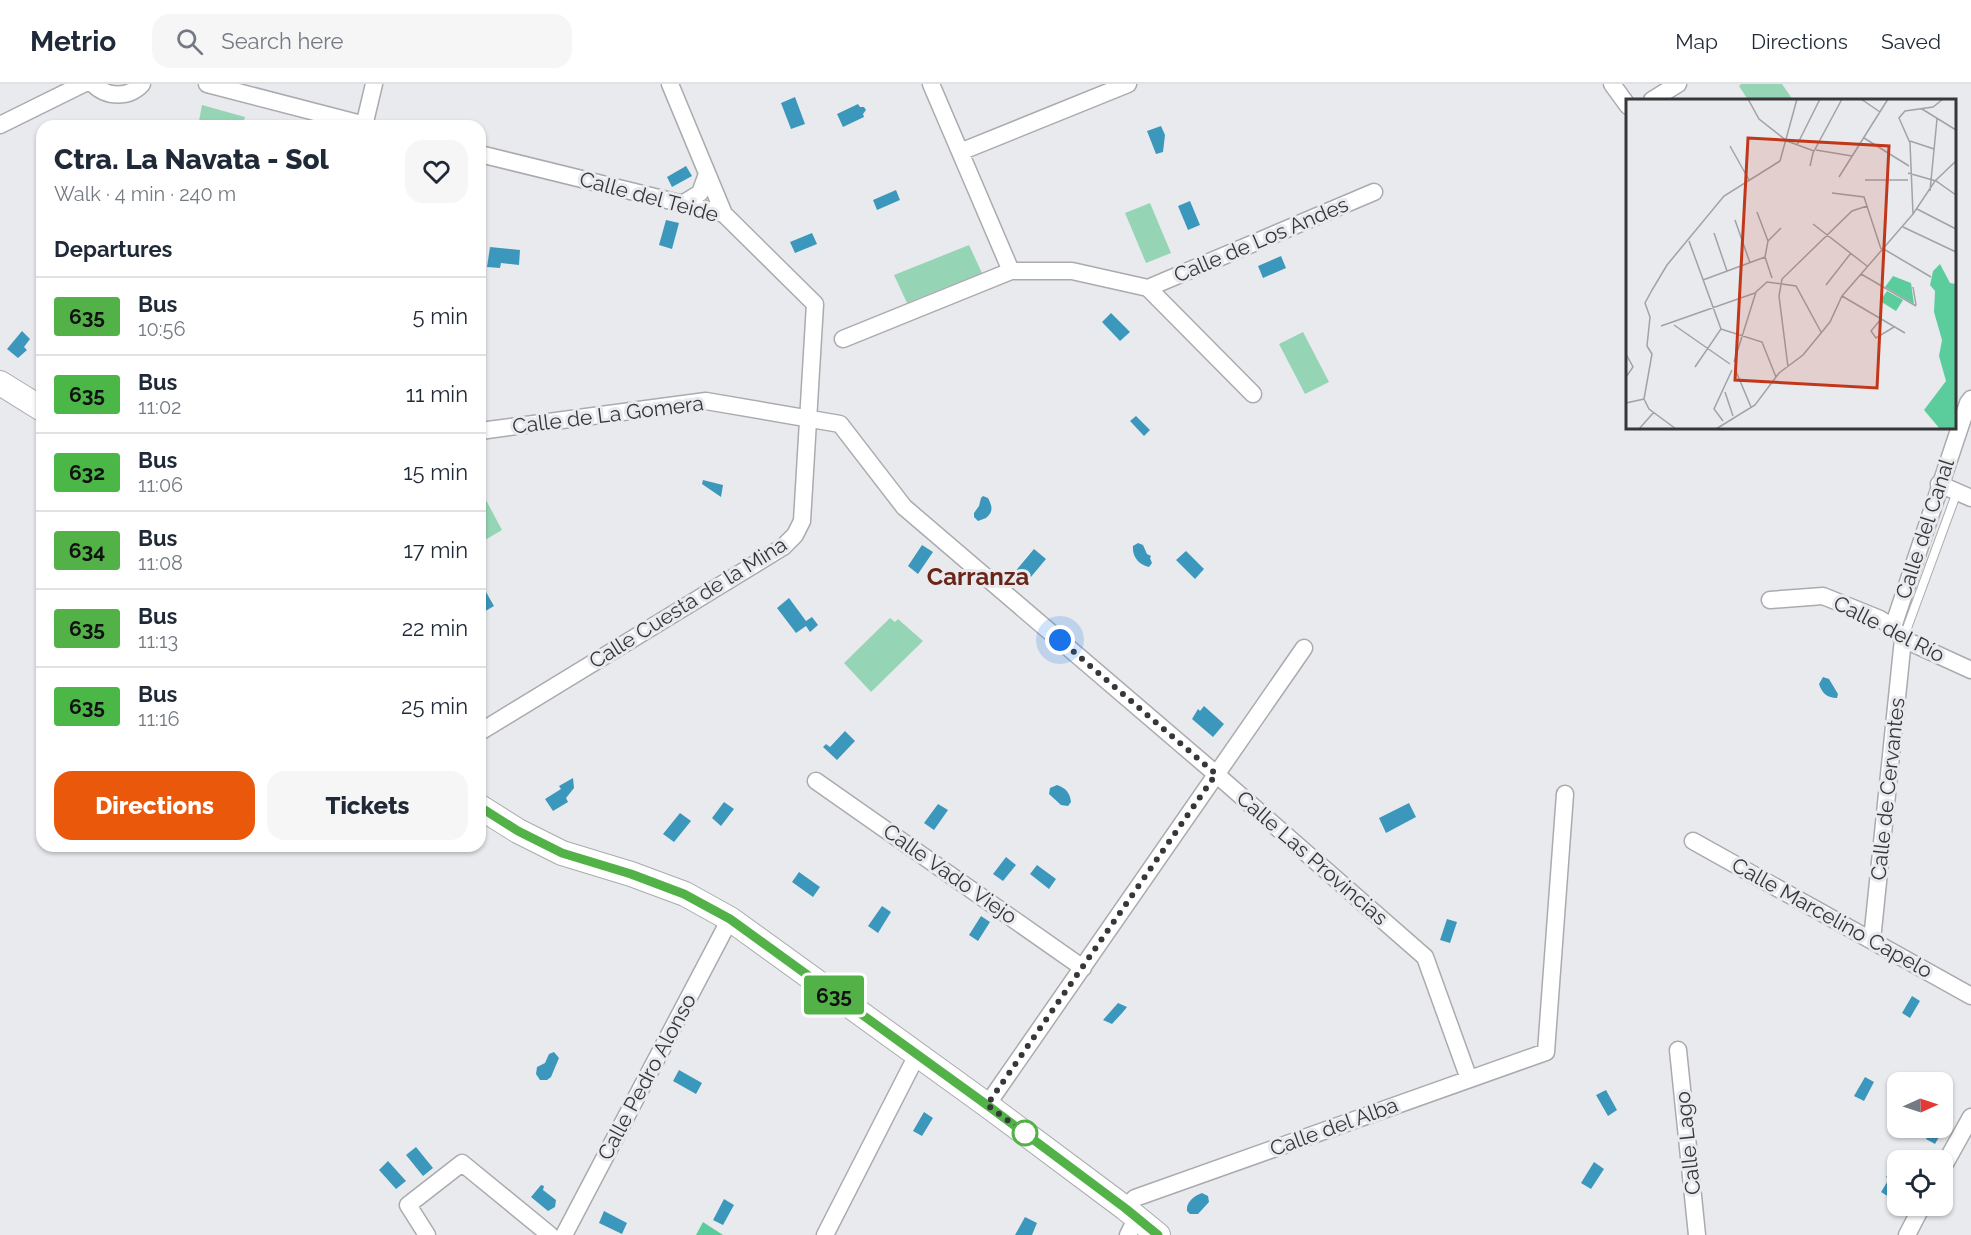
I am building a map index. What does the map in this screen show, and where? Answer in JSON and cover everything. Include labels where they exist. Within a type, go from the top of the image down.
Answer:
[{"type":"main road","points":[[0,383],[36,406]]},
{"type":"main road","points":[[486,811],[518,831],[562,853],[631,874],[684,894],[730,919],[987,1105],[1130,1220],[1158,1235]]},
{"type":"street","points":[[0,125],[83,84]]},
{"type":"street","points":[[93,84],[108,94],[118,95],[129,93],[142,84]]},
{"type":"street","points":[[207,84],[343,120]]},
{"type":"street","points":[[367,120],[374,84]]},
{"type":"street","points":[[670,84],[724,214]]},
{"type":"street","points":[[931,84],[1011,272]]},
{"type":"street","points":[[960,152],[1128,84]]},
{"type":"street","points":[[1612,84],[1626,103]]},
{"type":"street","points":[[1654,99],[1678,84]]},
{"type":"street","name":"Calle del Teide","points":[[486,155],[724,214],[815,304],[808,419]]},
{"type":"street","points":[[682,204],[700,193],[707,174]]},
{"type":"street","name":"Calle de Los Andes","points":[[1148,288],[1374,192]]},
{"type":"street","name":"Calle de Los Andes","points":[[843,339],[1011,272],[1072,272],[1148,288],[1253,394]]},
{"type":"street","name":"Calle de La Gomera","points":[[486,429],[706,401],[808,419]]},
{"type":"street","name":"Calle del Canal","points":[[1898,633],[1966,402]]},
{"type":"street","name":"Calle Cuesta de la Mina","points":[[486,728],[783,547],[795,535],[801,521],[808,419]]},
{"type":"street","name":"Calle Las Provincias","points":[[808,419],[840,424],[904,507],[1216,774],[1425,957],[1469,1079]]},
{"type":"street","points":[[1940,484],[1964,495]]},
{"type":"street","name":"Calle del Río","points":[[1770,600],[1823,596],[1880,619],[1898,633],[1971,670]]},
{"type":"street","name":"Calle de Cervantes","points":[[1872,940],[1898,633]]},
{"type":"street","points":[[987,1105],[1304,648]]},
{"type":"street","name":"Calle Vado Viejo","points":[[816,781],[1083,968]]},
{"type":"street","name":"Calle del Alba","points":[[1130,1220],[1136,1198],[1546,1052],[1565,794]]},
{"type":"street","name":"Calle Marcelino Capelo","points":[[1693,841],[1971,996]]},
{"type":"street","name":"Calle Pedro Alonso","points":[[564,1235],[730,919]]},
{"type":"street","name":"Calle Lago","points":[[1678,1050],[1697,1235]]},
{"type":"street","points":[[825,1235],[917,1055]]},
{"type":"street","points":[[1952,1150],[1971,1116]]},
{"type":"street","points":[[427,1235],[408,1206],[462,1163],[550,1235]]},
{"type":"street","points":[[1907,1235],[1917,1216]]},
{"type":"lane","points":[[1898,633],[1964,495]]},
{"type":"green space","points":[[1741,84],[1782,84],[1792,99],[1747,99],[1739,86]]},
{"type":"green space","points":[[202,105],[245,117],[244,120],[199,120]]},
{"type":"green space","points":[[1150,203],[1171,253],[1146,263],[1125,213]]},
{"type":"green space","points":[[969,245],[982,273],[907,303],[894,275]]},
{"type":"green space","points":[[1303,332],[1329,382],[1305,394],[1279,344]]},
{"type":"green space","points":[[486,500],[502,530],[486,539]]},
{"type":"green space","points":[[890,618],[895,622],[898,619],[923,641],[871,692],[844,663]]},
{"type":"green space","points":[[703,1222],[723,1235],[696,1235]]},
{"type":"water","points":[[795,97],[805,124],[791,129],[781,103]]},
{"type":"water","points":[[858,104],[866,110],[864,117],[843,127],[837,114]]},
{"type":"water","points":[[1161,126],[1165,135],[1163,152],[1156,154],[1147,131]]},
{"type":"water","points":[[686,166],[692,176],[672,187],[667,177]]},
{"type":"water","points":[[896,190],[900,200],[877,210],[873,200]]},
{"type":"water","points":[[1190,201],[1200,225],[1188,230],[1178,206]]},
{"type":"water","points":[[666,220],[679,223],[672,249],[659,245]]},
{"type":"water","points":[[812,233],[817,244],[795,253],[790,242]]},
{"type":"water","points":[[490,247],[520,250],[519,265],[501,263],[500,268],[487,267]]},
{"type":"water","points":[[1281,256],[1286,268],[1263,278],[1258,266]]},
{"type":"water","points":[[1111,313],[1130,332],[1120,341],[1102,322]]},
{"type":"water","points":[[22,331],[30,339],[24,347],[27,350],[18,358],[7,349]]},
{"type":"water","points":[[1136,416],[1150,430],[1144,436],[1130,421]]},
{"type":"water","points":[[703,480],[723,485],[721,497],[702,484]]},
{"type":"water","points":[[983,496],[988,498],[991,511],[986,518],[978,521],[974,513]]},
{"type":"water","points":[[1138,543],[1143,545],[1147,554],[1151,556],[1152,563],[1149,567],[1135,557],[1133,546]]},
{"type":"water","points":[[922,545],[933,552],[918,574],[908,566]]},
{"type":"water","points":[[1034,549],[1046,559],[1025,584],[1013,574]]},
{"type":"water","points":[[1186,551],[1204,569],[1195,579],[1176,560]]},
{"type":"water","points":[[486,592],[494,606],[486,611]]},
{"type":"water","points":[[789,598],[806,621],[812,617],[818,625],[810,632],[806,626],[796,633],[777,608]]},
{"type":"water","points":[[1823,677],[1829,679],[1838,694],[1837,698],[1828,696],[1822,690],[1819,684]]},
{"type":"water","points":[[1204,706],[1224,724],[1213,737],[1192,719],[1198,709],[1200,711]]},
{"type":"water","points":[[845,731],[855,741],[837,760],[823,747],[826,744],[830,747]]},
{"type":"water","points":[[573,778],[574,788],[566,798],[568,802],[553,811],[545,799],[561,789],[559,786]]},
{"type":"water","points":[[1057,785],[1069,793],[1071,802],[1068,806],[1061,805],[1049,794],[1050,788]]},
{"type":"water","points":[[724,802],[734,809],[721,826],[712,818]]},
{"type":"water","points":[[1409,803],[1416,817],[1386,833],[1379,818]]},
{"type":"water","points":[[938,804],[948,810],[934,830],[924,823]]},
{"type":"water","points":[[680,813],[691,821],[674,842],[663,834]]},
{"type":"water","points":[[1006,857],[1016,865],[1003,881],[993,874]]},
{"type":"water","points":[[1037,865],[1056,879],[1049,889],[1030,874]]},
{"type":"water","points":[[799,872],[820,887],[813,897],[792,882]]},
{"type":"water","points":[[882,906],[891,912],[878,933],[868,926]]},
{"type":"water","points":[[981,916],[990,922],[978,941],[969,935]]},
{"type":"water","points":[[1447,919],[1457,922],[1450,943],[1440,940]]},
{"type":"water","points":[[1912,996],[1920,1001],[1910,1018],[1902,1013]]},
{"type":"water","points":[[1118,1003],[1127,1007],[1112,1024],[1103,1020]]},
{"type":"water","points":[[554,1052],[559,1058],[551,1077],[547,1080],[540,1080],[536,1074],[537,1067],[545,1063],[549,1054]]},
{"type":"water","points":[[679,1070],[702,1083],[696,1094],[673,1081]]},
{"type":"water","points":[[1865,1077],[1874,1082],[1864,1101],[1854,1096]]},
{"type":"water","points":[[1606,1090],[1617,1110],[1608,1116],[1596,1095]]},
{"type":"water","points":[[924,1112],[933,1118],[922,1136],[913,1131]]},
{"type":"water","points":[[1927,1138],[1938,1138],[1935,1144]]},
{"type":"water","points":[[416,1147],[433,1168],[423,1176],[406,1155]]},
{"type":"water","points":[[388,1161],[406,1181],[396,1189],[379,1170]]},
{"type":"water","points":[[1594,1162],[1604,1169],[1591,1189],[1581,1183]]},
{"type":"water","points":[[1887,1182],[1887,1196],[1881,1192]]},
{"type":"water","points":[[541,1185],[544,1186],[543,1190],[556,1200],[555,1207],[548,1211],[531,1197]]},
{"type":"water","points":[[1202,1193],[1208,1196],[1209,1202],[1198,1214],[1190,1214],[1187,1211],[1189,1202]]},
{"type":"water","points":[[724,1199],[734,1205],[723,1225],[713,1220]]},
{"type":"water","points":[[604,1211],[627,1223],[622,1234],[599,1223]]},
{"type":"water","points":[[1025,1217],[1037,1223],[1032,1235],[1015,1235]]},
{"type":"bus line","name":"635","points":[[486,811],[518,831],[562,853],[631,874],[684,894],[730,919],[987,1105],[1158,1235]]},
{"type":"district","name":"Carranza","points":[[978,577]]},
{"type":"route","points":[[1025,1133],[987,1105],[1216,774],[1060,640]]}]
